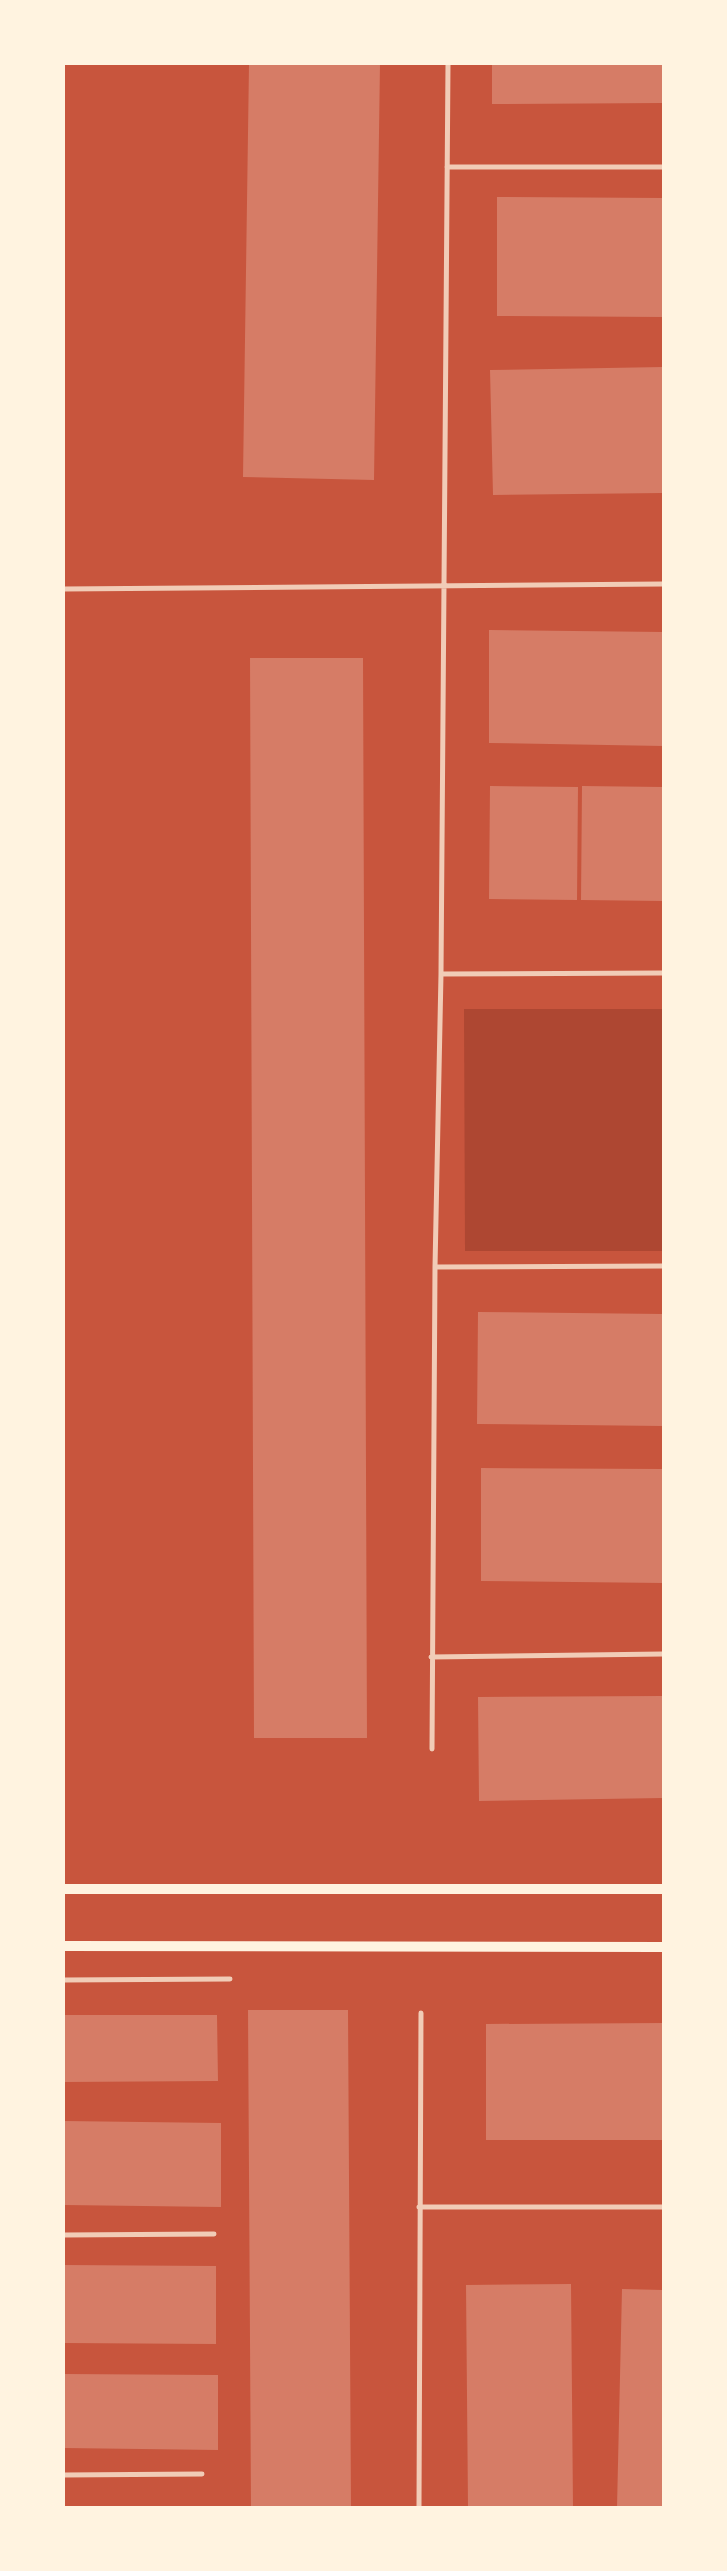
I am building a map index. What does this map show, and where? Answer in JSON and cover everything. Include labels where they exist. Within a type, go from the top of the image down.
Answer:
[{"type":"main road","points":[[64,1889],[663,1889]]},
{"type":"main road","points":[[64,1946],[663,1947]]},
{"type":"street","points":[[432,1749],[431,1657],[435,1267],[441,974],[448,64]]},
{"type":"street","points":[[447,167],[663,167]]},
{"type":"street","points":[[64,589],[663,584]]},
{"type":"street","points":[[441,974],[663,973]]},
{"type":"street","points":[[435,1267],[663,1266]]},
{"type":"street","points":[[431,1657],[663,1654]]},
{"type":"street","points":[[64,1980],[230,1979]]},
{"type":"street","points":[[420,2013],[418,2207],[420,2507]]},
{"type":"street","points":[[418,2207],[663,2207]]},
{"type":"street","points":[[64,2235],[214,2234]]},
{"type":"street","points":[[64,2475],[202,2474]]},
{"type":"shaded area","points":[[464,1009],[663,1009],[663,1251],[465,1251]]},
{"type":"building","points":[[249,64],[380,64],[374,480],[243,477]]},
{"type":"building","points":[[492,64],[663,64],[663,103],[492,104]]},
{"type":"building","points":[[497,197],[663,198],[663,317],[497,316]]},
{"type":"building","points":[[663,367],[663,493],[493,495],[490,370]]},
{"type":"building","points":[[489,630],[663,632],[663,746],[489,743]]},
{"type":"building","points":[[250,658],[363,658],[367,1738],[254,1738]]},
{"type":"building","points":[[490,786],[578,787],[577,900],[489,899]]},
{"type":"building","points":[[582,786],[663,787],[663,901],[581,900]]},
{"type":"building","points":[[478,1312],[663,1314],[663,1426],[477,1424]]},
{"type":"building","points":[[481,1468],[663,1469],[663,1583],[481,1581]]},
{"type":"building","points":[[663,1696],[663,1798],[479,1801],[478,1697]]},
{"type":"building","points":[[248,2010],[348,2010],[351,2507],[251,2507]]},
{"type":"building","points":[[64,2015],[217,2015],[218,2081],[64,2082]]},
{"type":"building","points":[[663,2023],[663,2140],[486,2140],[486,2024]]},
{"type":"building","points":[[64,2121],[221,2123],[221,2207],[64,2205]]},
{"type":"building","points":[[64,2265],[216,2266],[216,2344],[64,2343]]},
{"type":"building","points":[[571,2284],[573,2507],[468,2507],[466,2285]]},
{"type":"building","points":[[622,2289],[663,2290],[663,2507],[617,2507]]},
{"type":"building","points":[[64,2374],[218,2375],[218,2450],[64,2448]]}]
